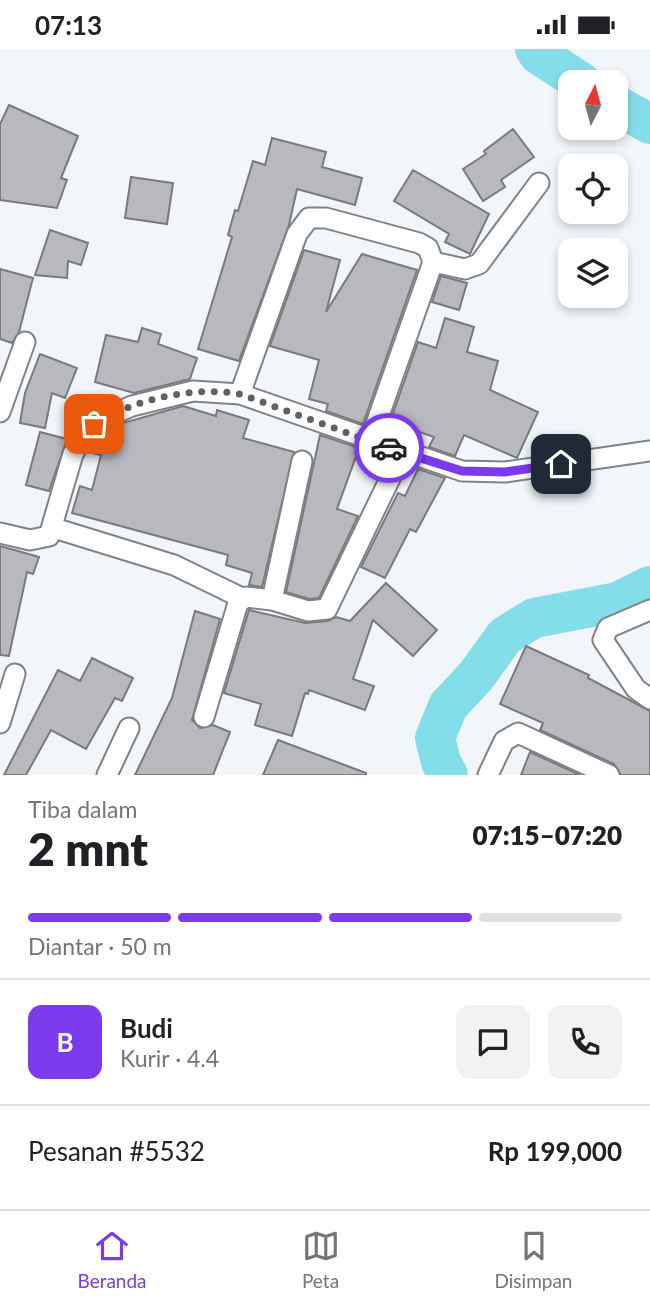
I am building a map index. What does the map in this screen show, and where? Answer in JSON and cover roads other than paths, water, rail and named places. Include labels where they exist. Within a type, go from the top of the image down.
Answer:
[{"type":"street","points":[[433,262],[465,269],[480,264],[539,183]]},
{"type":"street","points":[[240,394],[297,234],[309,218],[326,218],[419,243],[428,248],[433,262],[370,441]]},
{"type":"street","points":[[0,412],[25,342]]},
{"type":"street","points":[[0,533],[40,540],[49,536],[54,528],[73,454],[79,440],[94,424],[132,406],[193,391],[240,394],[462,471],[505,472],[650,451]]},
{"type":"street","points":[[272,600],[302,461]]},
{"type":"street","points":[[54,528],[174,565],[242,598],[272,600],[308,611],[327,609],[396,466]]},
{"type":"street","points":[[204,717],[242,598]]},
{"type":"street","points":[[650,610],[608,628],[603,640],[636,689],[650,699]]},
{"type":"street","points":[[0,723],[15,674]]},
{"type":"street","points":[[107,775],[130,728]]},
{"type":"street","points":[[488,775],[504,741],[518,733],[609,775]]},
{"type":"waterway","points":[[535,49],[539,55],[562,70]]},
{"type":"waterway","points":[[628,112],[650,124]]},
{"type":"waterway","points":[[448,775],[441,762],[435,738],[448,706],[476,676],[505,636],[534,618],[618,602],[650,586]]}]
